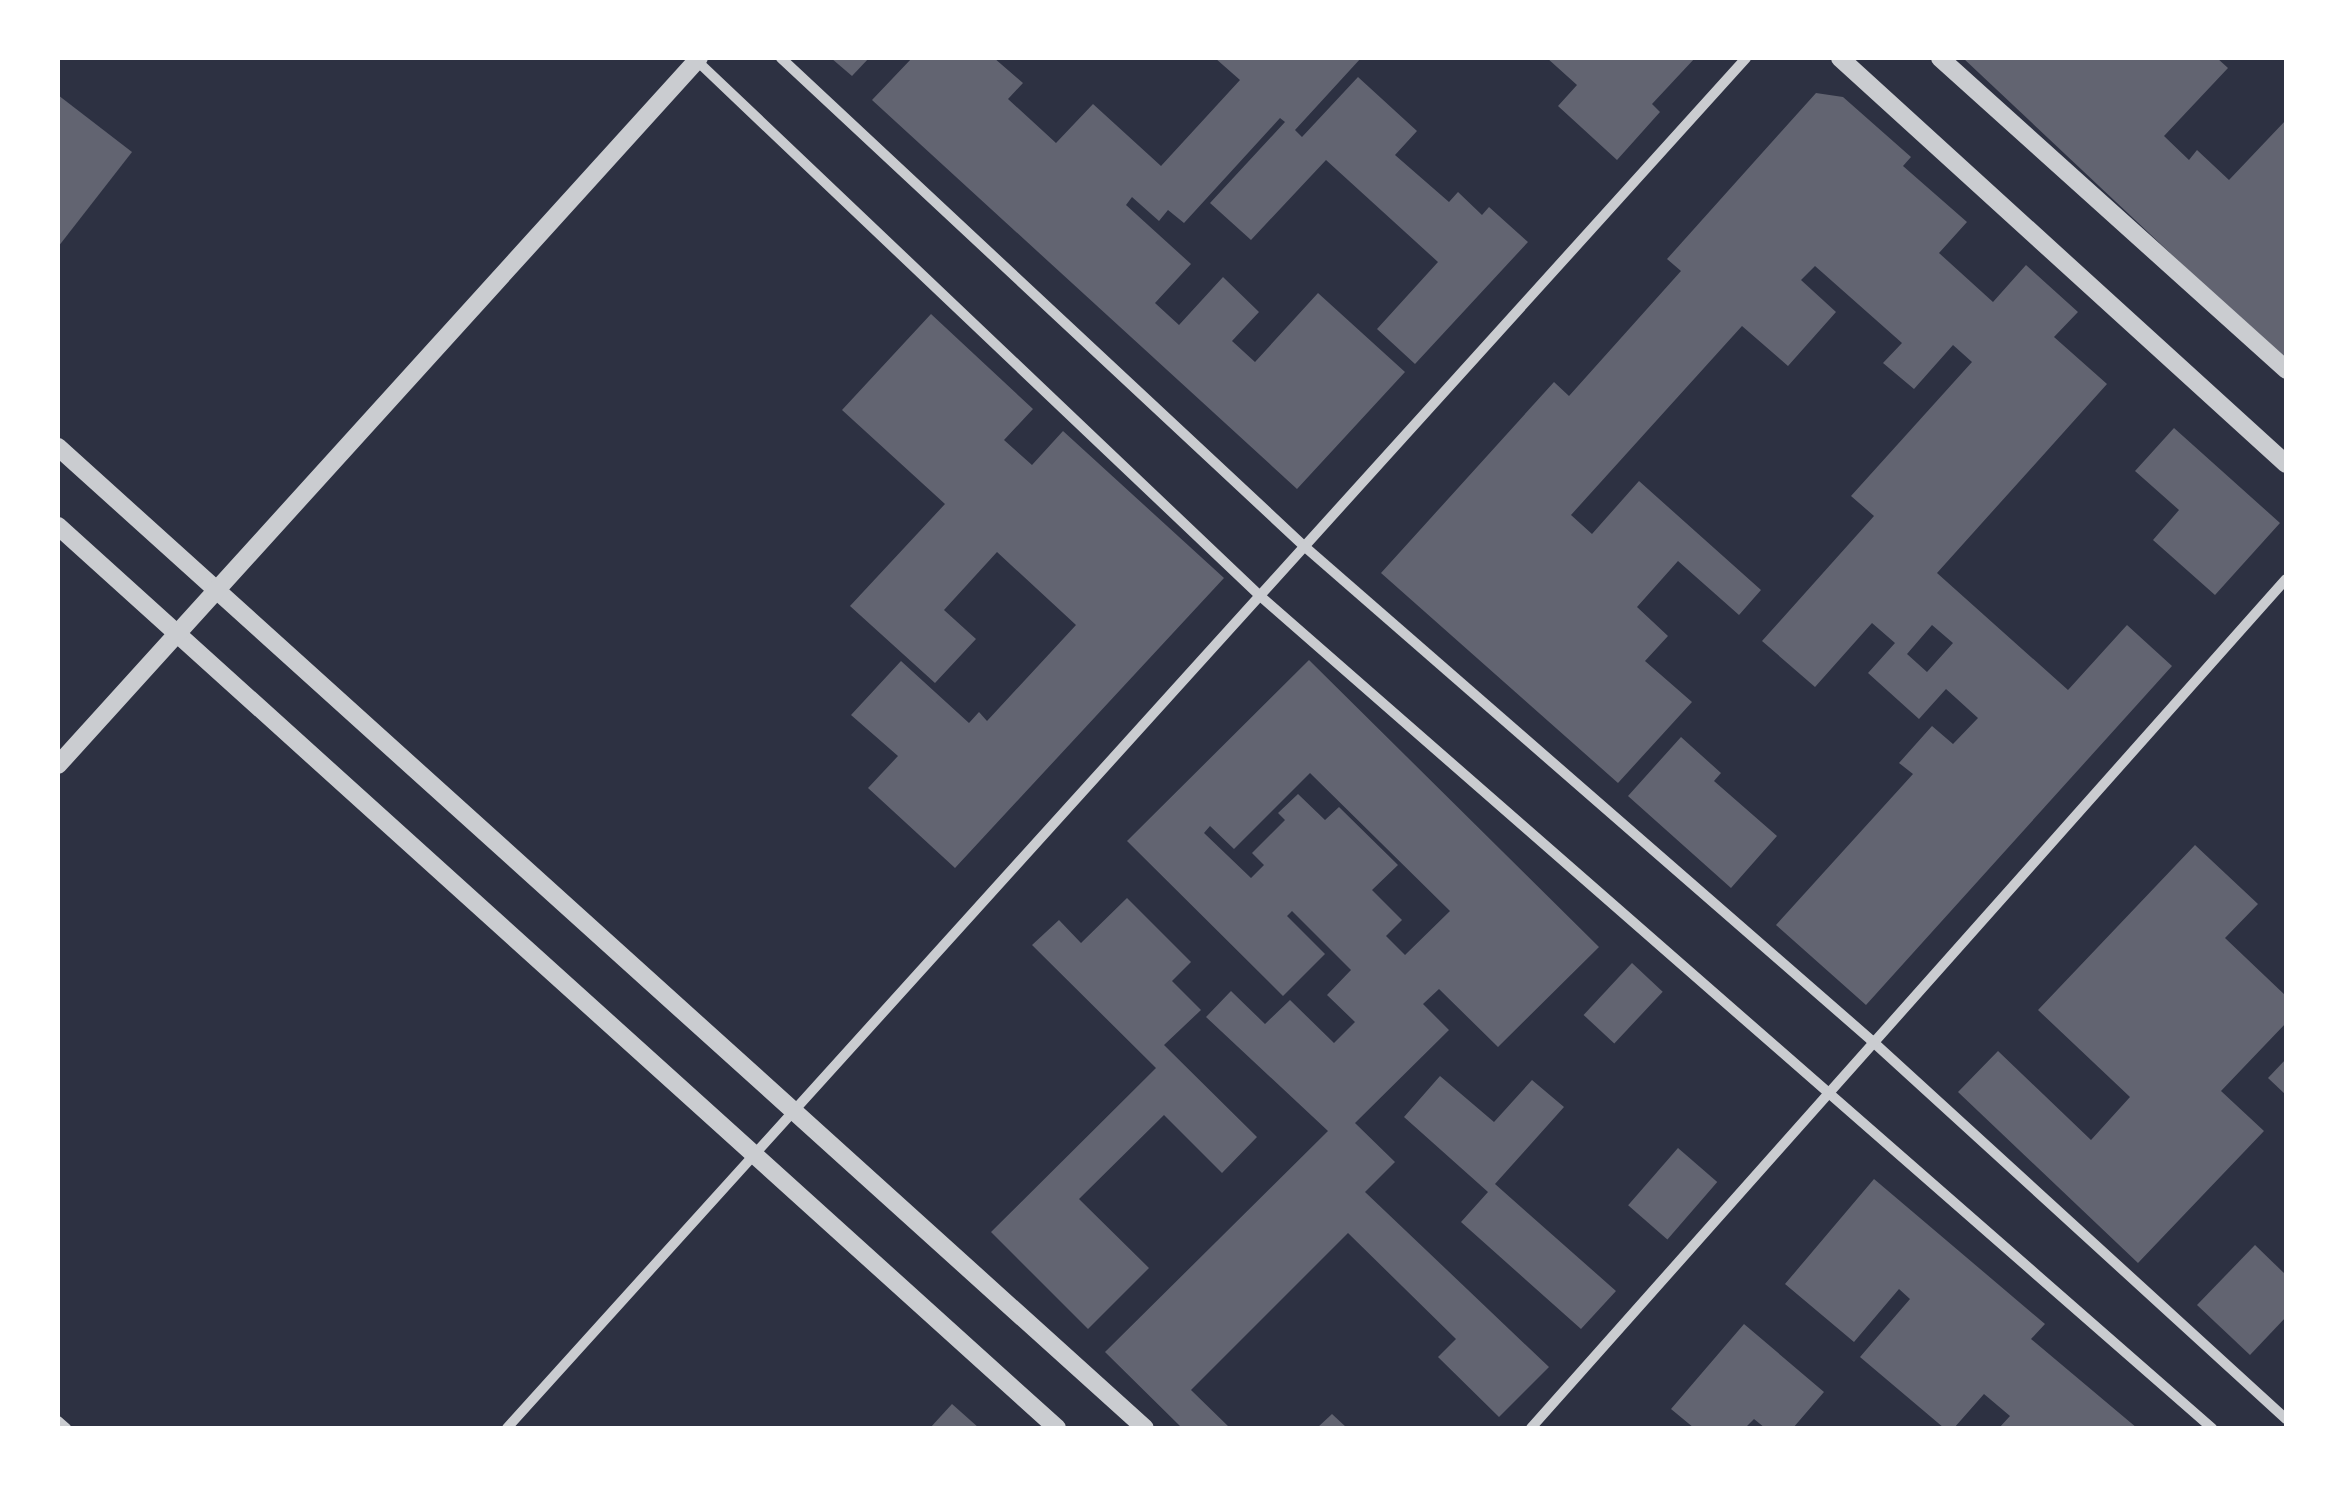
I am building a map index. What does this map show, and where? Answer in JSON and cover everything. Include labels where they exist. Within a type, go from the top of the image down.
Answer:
[{"type":"street","points":[[58,764],[696,58],[1260,595],[2212,1428]]},
{"type":"street","points":[[781,58],[1304,546],[1872,1040],[2286,1418]]},
{"type":"street","points":[[507,1428],[1746,58]]},
{"type":"street","points":[[1840,58],[2286,464]]},
{"type":"street","points":[[1940,58],[2286,370]]},
{"type":"street","points":[[58,447],[790,1113],[1145,1428]]},
{"type":"street","points":[[58,526],[751,1156],[1057,1428]]},
{"type":"street","points":[[1530,1428],[2286,579]]},
{"type":"street","points":[[58,1421],[66,1428]]},
{"type":"building","points":[[831,58],[869,58],[852,76]]},
{"type":"building","points":[[912,58],[994,58],[1023,83],[1008,99],[1056,143],[1093,104],[1161,166],[1240,80],[1215,58],[1361,58],[1295,130],[1302,137],[1358,77],[1417,131],[1395,155],[1449,202],[1458,192],[1482,215],[1489,207],[1528,242],[1415,364],[1377,329],[1438,262],[1326,160],[1251,240],[1210,203],[1285,122],[1280,118],[1184,223],[1168,210],[1159,221],[1132,197],[1126,205],[1191,264],[1155,303],[1179,325],[1223,277],[1259,312],[1232,341],[1255,362],[1318,293],[1405,372],[1297,489],[872,100]]},
{"type":"building","points":[[1547,58],[1695,58],[1652,104],[1660,112],[1617,160],[1558,106],[1577,85]]},
{"type":"building","points":[[1963,58],[2217,58],[2228,68],[2164,136],[2189,160],[2197,150],[2229,180],[2286,120],[2286,362]]},
{"type":"building","points":[[1816,93],[1843,97],[1911,157],[1903,166],[1967,222],[1939,253],[1993,302],[2026,265],[2078,312],[2054,337],[2107,384],[1937,573],[2068,690],[2127,625],[2172,666],[1866,1005],[1776,925],[1913,774],[1899,763],[1932,726],[1953,744],[1978,718],[1946,689],[1919,719],[1868,673],[1895,643],[1872,623],[1815,687],[1762,641],[1874,516],[1851,496],[1972,362],[1953,345],[1914,389],[1883,363],[1902,343],[1815,266],[1801,280],[1836,312],[1788,366],[1742,326],[1571,515],[1592,534],[1639,481],[1761,590],[1739,615],[1678,561],[1637,607],[1668,636],[1645,661],[1692,702],[1618,783],[1381,573],[1554,382],[1569,396],[1681,271],[1667,259]],"holes":[[[1932,625],[1953,643],[1927,672],[1907,654]]]},
{"type":"building","points":[[58,95],[132,152],[58,247]]},
{"type":"building","points":[[931,314],[1033,409],[1004,440],[1032,465],[1063,431],[1224,578],[955,868],[868,788],[898,756],[851,715],[901,661],[969,723],[979,712],[987,721],[1076,625],[997,552],[944,610],[976,639],[935,683],[850,606],[945,504],[842,410]]},
{"type":"building","points":[[2174,428],[2280,523],[2215,595],[2153,540],[2179,510],[2135,471]]},
{"type":"building","points":[[1309,660],[1599,947],[1498,1047],[1439,989],[1423,1004],[1449,1030],[1355,1123],[1395,1162],[1365,1192],[1549,1367],[1499,1417],[1438,1357],[1456,1339],[1348,1233],[1191,1390],[1230,1428],[1182,1428],[1105,1352],[1328,1131],[1206,1017],[1231,991],[1265,1024],[1290,1000],[1334,1043],[1355,1022],[1327,995],[1351,970],[1292,911],[1287,916],[1325,954],[1283,996],[1127,841]],"holes":[[[1310,773],[1450,911],[1405,955],[1386,936],[1402,920],[1372,890],[1398,865],[1339,807],[1325,820],[1298,794],[1278,813],[1285,820],[1252,853],[1264,865],[1251,878],[1204,833],[1210,826],[1234,849]]]},
{"type":"building","points":[[1681,737],[1721,773],[1714,781],[1777,836],[1731,888],[1628,796]]},
{"type":"building","points":[[2195,845],[2258,904],[2225,938],[2286,996],[2286,1023],[2221,1091],[2264,1131],[2138,1263],[1958,1092],[1998,1051],[2091,1140],[2130,1097],[2038,1010]]},
{"type":"building","points":[[1127,898],[1191,962],[1172,981],[1201,1010],[1164,1045],[1257,1137],[1222,1173],[1164,1115],[1079,1199],[1149,1268],[1088,1329],[991,1232],[1156,1068],[1032,945],[1059,920],[1081,943]]},
{"type":"building","points":[[1632,963],[1663,992],[1614,1044],[1584,1015]]},
{"type":"building","points":[[2286,1059],[2286,1095],[2268,1078]]},
{"type":"building","points":[[1440,1076],[1494,1122],[1532,1080],[1564,1107],[1495,1184],[1616,1291],[1581,1329],[1461,1222],[1488,1192],[1404,1117]]},
{"type":"building","points":[[1678,1148],[1717,1182],[1667,1239],[1628,1205]]},
{"type":"building","points":[[1874,1179],[2045,1324],[2031,1339],[2137,1428],[1999,1428],[2010,1416],[1984,1394],[1954,1428],[1944,1428],[1860,1357],[1910,1299],[1899,1289],[1854,1342],[1785,1284]]},
{"type":"building","points":[[2255,1245],[2286,1275],[2286,1317],[2250,1355],[2197,1305]]},
{"type":"building","points":[[1744,1324],[1824,1392],[1793,1428],[1765,1428],[1754,1419],[1745,1428],[1694,1428],[1671,1409]]},
{"type":"building","points":[[952,1404],[979,1428],[930,1428]]},
{"type":"building","points":[[1332,1414],[1347,1428],[1317,1428]]}]
